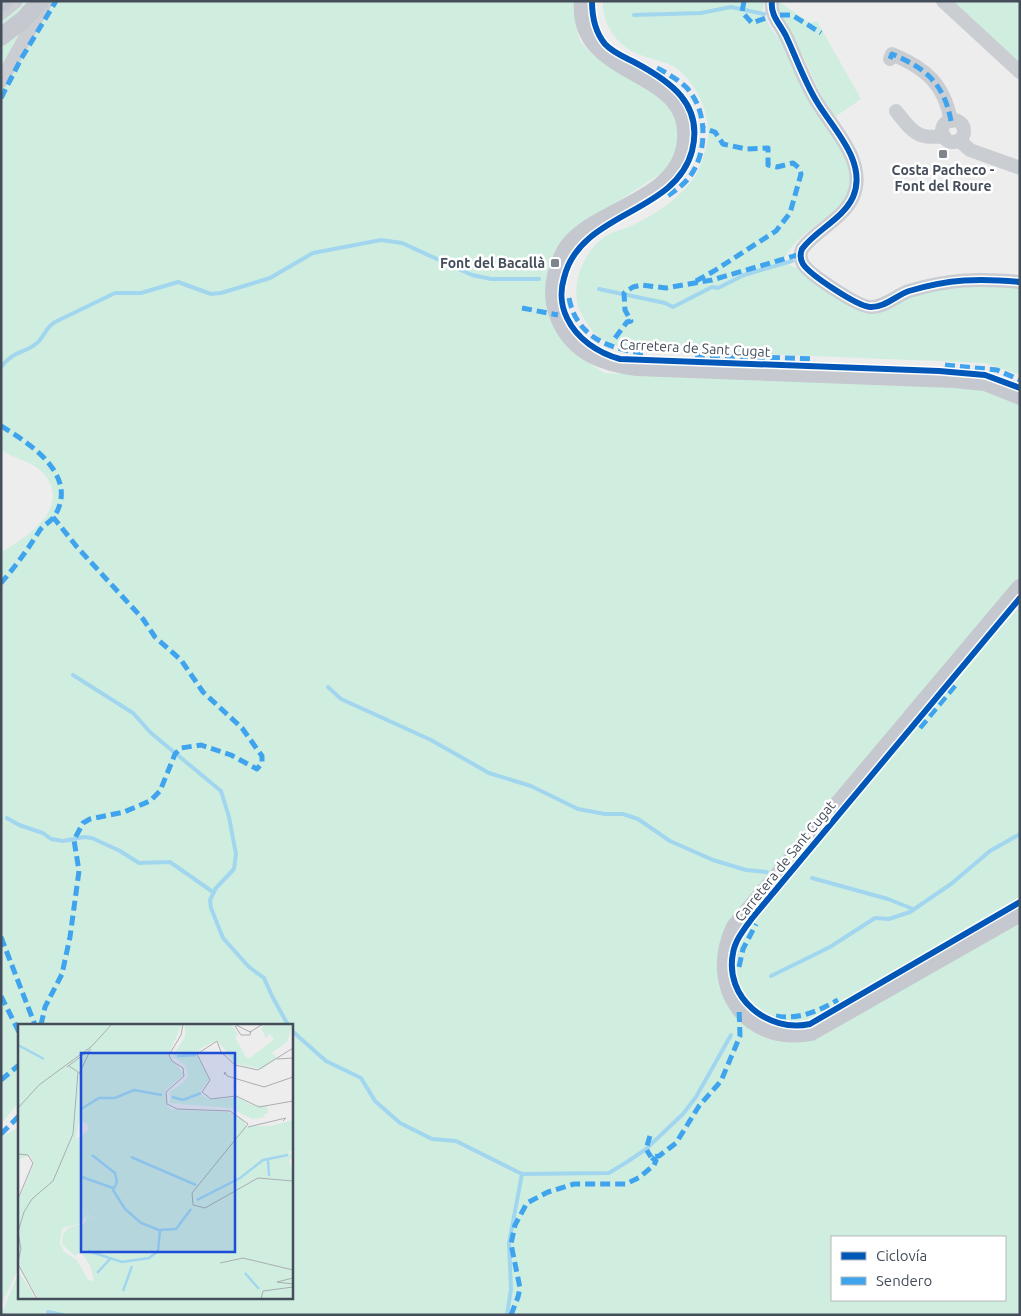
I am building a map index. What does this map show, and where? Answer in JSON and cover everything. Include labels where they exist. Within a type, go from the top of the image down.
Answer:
[{"type":"main road","points":[[1,37],[24,19],[40,1]]},
{"type":"main road","name":"Carretera de Sant Cugat","points":[[583,1],[585,22],[594,44],[606,56],[664,89],[673,97],[680,107],[686,128],[683,156],[667,180],[653,191],[586,231],[572,242],[559,265],[555,280],[555,305],[568,333],[583,350],[596,358],[637,367],[954,379],[985,382],[1020,396]]},
{"type":"main road","name":"Carretera de Sant Cugat","points":[[592,1],[593,20],[606,44],[659,75],[676,88],[690,110],[694,130],[689,159],[684,171],[674,182],[661,193],[592,234],[573,254],[566,267],[562,296],[567,318],[584,341],[600,352],[620,359],[985,374],[1020,388]]},
{"type":"main road","name":"Carretera de Sant Cugat","points":[[1020,588],[735,927],[726,950],[725,976],[739,1007],[759,1024],[787,1034],[811,1032],[1020,913]]},
{"type":"main road","name":"Carretera de Sant Cugat","points":[[1020,598],[753,916],[733,950],[734,978],[743,998],[761,1016],[781,1025],[796,1027],[810,1024],[1020,902]]},
{"type":"street","points":[[1,13],[16,1]]},
{"type":"street","points":[[1,81],[46,1]]},
{"type":"street","points":[[772,1],[774,16],[784,32],[817,102],[841,136],[856,177],[855,192],[847,207],[802,249],[801,259],[804,266],[841,293],[869,307],[880,305],[906,292],[952,281],[980,278],[1020,282]]},
{"type":"street","points":[[943,1],[1020,72]]},
{"type":"street","points":[[890,59],[892,54],[910,62],[924,70],[938,84],[951,121]]},
{"type":"street","points":[[896,111],[913,133],[933,138],[944,136]]},
{"type":"street","points":[[959,140],[963,134],[963,127],[958,121],[951,121],[943,126],[944,136],[949,141],[959,140],[970,150],[1020,168]]},
{"type":"green space","points":[[1,1],[577,1],[577,31],[580,40],[595,56],[622,75],[673,104],[682,137],[666,170],[599,214],[548,289],[551,322],[570,350],[604,373],[972,385],[1020,403],[1020,1315],[1,1315],[18,1274],[18,1298],[292,1298],[292,1024],[18,1024],[18,1103],[1,1124],[1,552],[23,538],[44,519],[53,497],[51,485],[38,468],[1,450]]},
{"type":"green space","points":[[603,1],[765,1],[761,16],[764,15],[771,29],[782,41],[841,148],[851,173],[850,189],[845,199],[835,210],[801,237],[787,253],[782,263],[803,270],[832,287],[859,307],[949,285],[1020,288],[1020,375],[985,363],[636,349],[610,344],[598,337],[587,324],[578,306],[576,296],[577,285],[583,263],[595,245],[606,236],[631,226],[653,214],[684,190],[699,169],[708,136],[708,126],[703,105],[693,86],[679,70],[671,65],[638,54],[623,45],[608,26],[603,10]]},
{"type":"green space","points":[[778,1],[810,23],[817,21],[861,99],[835,117],[784,21]]},
{"type":"green space","points":[[950,1],[1020,1],[1020,68]]},
{"type":"green space","points":[[18,1128],[18,1270],[1,1305],[1,1137]]},
{"type":"waterway","points":[[634,15],[701,13],[731,7],[764,14]]},
{"type":"waterway","points":[[1,367],[10,358],[37,343],[55,322],[115,293],[141,293],[178,282],[211,294],[221,293],[270,278],[313,253],[381,240],[402,243],[472,275],[491,279],[539,279]]},
{"type":"waterway","points":[[599,289],[665,303],[673,307],[712,287],[718,288],[744,275],[792,261]]},
{"type":"waterway","points":[[73,675],[133,713],[151,733],[221,791],[229,817],[236,854],[234,869],[216,888],[210,900],[211,908],[223,938],[249,967],[264,978],[287,1024]]},
{"type":"waterway","points":[[328,687],[341,699],[431,740],[489,773],[531,786],[578,809],[605,814],[623,814],[638,819],[670,841],[713,860],[746,870],[767,872]]},
{"type":"waterway","points":[[7,818],[19,825],[43,833],[51,839],[63,841],[84,837],[92,838],[120,851],[139,863],[170,862],[213,892]]},
{"type":"waterway","points":[[771,976],[830,947],[875,918],[889,919],[910,912],[951,884],[990,851],[1020,834]]},
{"type":"waterway","points":[[812,878],[888,899],[913,909]]},
{"type":"waterway","points":[[292,1031],[326,1061],[361,1078],[375,1101],[400,1123],[432,1139],[456,1141],[522,1174]]},
{"type":"waterway","points":[[507,1315],[511,1289],[509,1243],[522,1174],[609,1173],[627,1162],[646,1149],[683,1114],[696,1097],[731,1035]]},
{"type":"waterway","points":[[48,1312],[63,1315]]},
{"type":"marked path","points":[[1,98],[21,59],[56,1]]},
{"type":"marked path","points":[[744,1],[742,12],[752,23],[766,18]]},
{"type":"marked path","points":[[780,15],[792,15],[821,33]]},
{"type":"marked path","points":[[890,59],[892,54],[904,59],[931,78],[943,96],[951,121]]},
{"type":"marked path","points":[[657,68],[683,84],[694,97],[699,108],[703,134],[699,159],[694,170],[685,183],[666,197]]},
{"type":"marked path","points":[[696,281],[776,231],[790,213],[801,174],[799,168],[793,163],[777,167],[768,165],[768,148],[746,149],[723,144],[715,132],[703,128]]},
{"type":"marked path","points":[[615,338],[627,322],[631,321],[625,310],[624,293],[633,287],[642,285],[666,288],[712,280],[801,254]]},
{"type":"marked path","points":[[569,298],[573,311],[586,331],[606,344],[643,353]]},
{"type":"marked path","points":[[522,308],[558,315]]},
{"type":"marked path","points":[[695,355],[815,359]]},
{"type":"marked path","points":[[945,365],[997,370],[1020,380]]},
{"type":"marked path","points":[[1,426],[38,452],[57,475],[61,488],[60,502],[54,517],[40,530],[22,557],[1,583]]},
{"type":"marked path","points":[[41,1024],[45,1007],[62,974],[70,937],[79,871],[74,840],[83,823],[90,819],[124,812],[150,801],[160,791],[175,754],[181,748],[201,745],[231,755],[257,769],[262,763],[262,756],[242,728],[203,692],[181,660],[155,637],[143,619],[77,547],[53,517]]},
{"type":"marked path","points":[[920,728],[958,682]]},
{"type":"marked path","points":[[739,967],[743,949],[756,924]]},
{"type":"marked path","points":[[1,937],[35,1024]]},
{"type":"marked path","points":[[1,996],[18,1030]]},
{"type":"marked path","points":[[776,1016],[792,1017],[808,1014],[838,1000]]},
{"type":"marked path","points":[[511,1315],[520,1288],[511,1244],[515,1225],[527,1203],[548,1192],[574,1184],[626,1184],[640,1177],[654,1165],[656,1161],[651,1157],[659,1156],[676,1143],[699,1106],[721,1081],[740,1036],[739,1007]]},
{"type":"marked path","points":[[1,1080],[18,1066]]},
{"type":"marked path","points":[[1,1134],[18,1117]]},
{"type":"marked path","points":[[650,1136],[646,1149],[651,1157]]},
{"type":"cycle path","points":[[592,1],[595,24],[605,44],[615,52],[660,77],[681,96],[693,120],[694,134],[692,151],[682,172],[667,188],[648,202],[607,225],[588,239],[573,256],[562,288],[563,309],[571,326],[582,339],[596,349],[620,359],[939,371],[985,375],[1020,388]]},
{"type":"cycle path","points":[[772,1],[772,11],[786,36],[808,86],[847,146],[856,171],[856,184],[849,205],[802,249],[801,260],[807,269],[845,296],[870,307],[885,303],[909,291],[937,284],[964,280],[1020,282]]},
{"type":"cycle path","points":[[1020,598],[747,925],[734,948],[732,969],[735,984],[742,998],[752,1009],[765,1017],[779,1023],[794,1025],[810,1024],[1020,902]]},
{"type":"place","name":"Costa Pacheco - Font del Roure","points":[[943,154]]},
{"type":"place","name":"Font del Bacallà","points":[[555,263]]}]
